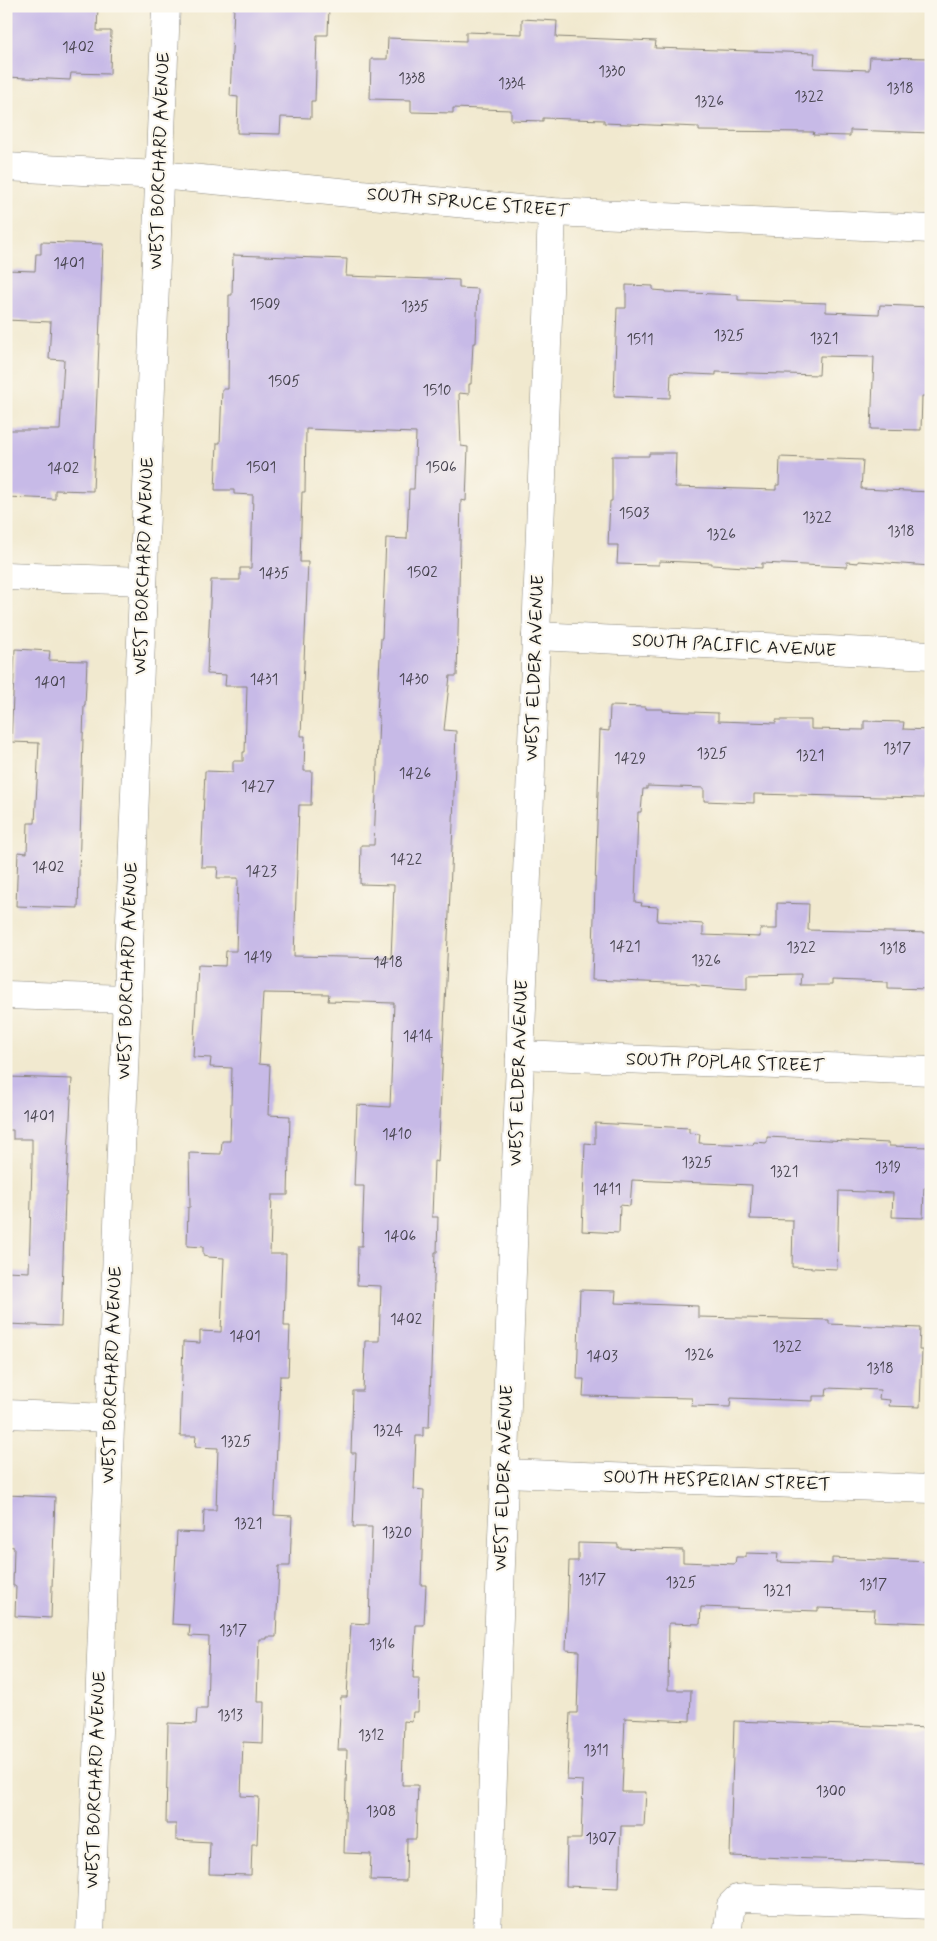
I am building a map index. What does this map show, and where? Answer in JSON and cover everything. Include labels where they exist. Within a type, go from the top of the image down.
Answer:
[{"type":"street","name":"WEST BORCHARD AVENUE","points":[[90,1935],[166,6]]},
{"type":"street","name":"SOUTH SPRUCE STREET","points":[[6,167],[159,175],[552,212],[931,229]]},
{"type":"street","name":"WEST ELDER AVENUE","points":[[487,1935],[552,212]]},
{"type":"street","points":[[6,576],[143,581]]},
{"type":"street","name":"SOUTH PACIFIC AVENUE","points":[[536,636],[931,655]]},
{"type":"street","points":[[6,995],[127,999]]},
{"type":"street","name":"SOUTH POPLAR STREET","points":[[520,1055],[931,1071]]},
{"type":"street","points":[[6,1414],[110,1418]]},
{"type":"street","name":"SOUTH HESPERIAN STREET","points":[[504,1473],[931,1489]]},
{"type":"street","points":[[727,1935],[728,1914],[731,1904],[737,1899],[931,1904]]},
{"type":"building","points":[[6,6],[98,6],[97,31],[111,31],[110,74],[71,73],[70,80],[6,77]]},
{"type":"building","points":[[261,6],[329,6],[328,35],[317,35],[315,101],[311,101],[311,118],[281,117],[280,134],[237,133],[238,97],[230,96],[234,7],[261,8]]},
{"type":"building","points":[[522,19],[557,21],[556,37],[656,41],[655,48],[815,53],[814,68],[869,70],[870,57],[931,58],[931,133],[850,130],[850,136],[813,135],[814,132],[699,131],[699,127],[604,123],[604,120],[543,118],[543,121],[511,120],[511,110],[453,108],[453,113],[411,112],[411,100],[370,99],[371,59],[387,59],[388,38],[466,41],[466,32],[522,34]]},
{"type":"building","points":[[41,242],[103,244],[93,491],[55,490],[55,499],[6,497],[6,430],[60,430],[64,360],[49,359],[51,322],[6,320],[6,270],[35,271],[36,254],[41,254]]},
{"type":"building","points":[[233,255],[347,259],[346,276],[459,280],[459,288],[478,289],[476,343],[473,343],[471,384],[469,384],[469,394],[459,393],[461,446],[468,447],[466,501],[461,500],[457,676],[450,676],[444,730],[456,731],[453,824],[438,1162],[434,1161],[432,1217],[438,1217],[429,1427],[423,1427],[423,1436],[416,1436],[414,1489],[424,1490],[421,1585],[426,1585],[424,1625],[416,1625],[413,1678],[419,1678],[418,1712],[413,1712],[412,1722],[404,1721],[402,1785],[418,1785],[416,1839],[407,1839],[406,1881],[370,1880],[371,1854],[344,1853],[347,1750],[338,1750],[341,1697],[347,1697],[351,1623],[369,1624],[372,1527],[353,1527],[356,1453],[351,1453],[353,1391],[363,1391],[365,1341],[379,1341],[381,1286],[357,1285],[358,1246],[362,1246],[364,1186],[354,1186],[357,1105],[390,1107],[394,1003],[328,1001],[329,994],[263,993],[259,1064],[270,1065],[268,1115],[290,1116],[288,1195],[272,1195],[270,1254],[286,1254],[284,1326],[290,1326],[288,1376],[280,1376],[274,1515],[292,1516],[290,1566],[279,1566],[276,1637],[259,1639],[257,1702],[264,1702],[263,1743],[243,1742],[241,1796],[259,1797],[257,1844],[252,1844],[251,1875],[209,1874],[210,1842],[176,1840],[176,1824],[166,1824],[168,1723],[196,1724],[197,1709],[207,1709],[209,1637],[189,1636],[190,1625],[172,1624],[177,1532],[203,1533],[204,1510],[216,1510],[218,1448],[195,1447],[196,1436],[180,1436],[183,1342],[200,1343],[200,1331],[221,1332],[224,1258],[203,1255],[203,1247],[187,1246],[188,1207],[190,1207],[189,1153],[221,1154],[222,1141],[230,1141],[232,1068],[210,1067],[211,1058],[193,1057],[198,965],[225,966],[226,951],[236,951],[238,878],[217,878],[218,867],[201,867],[205,771],[233,772],[233,761],[243,761],[243,752],[245,752],[247,686],[225,686],[226,675],[207,674],[211,580],[240,580],[240,568],[251,568],[253,495],[234,494],[234,490],[215,490],[217,443],[220,443],[222,389],[228,389],[229,295],[232,295]],"holes":[[[306,429],[416,433],[414,489],[409,489],[407,539],[386,538],[377,716],[379,716],[374,845],[361,845],[360,884],[394,885],[391,958],[294,956],[299,805],[311,805],[312,771],[304,771],[305,736],[301,736],[308,562],[300,562],[302,492],[305,492]]]},
{"type":"building","points":[[626,285],[653,286],[653,290],[666,292],[738,295],[738,300],[826,303],[826,312],[879,314],[880,305],[931,307],[931,396],[922,396],[921,430],[871,429],[874,357],[820,356],[819,375],[716,372],[716,375],[671,373],[670,398],[614,396],[617,308],[626,308]]},
{"type":"building","points":[[649,453],[676,453],[675,487],[776,490],[776,485],[779,485],[780,457],[863,460],[861,489],[931,492],[931,566],[858,561],[858,563],[847,562],[847,567],[762,563],[762,568],[712,565],[712,563],[659,561],[659,565],[617,564],[618,545],[608,545],[610,501],[612,501],[612,456],[649,456]]},
{"type":"building","points":[[15,649],[50,651],[49,660],[87,661],[78,908],[16,906],[18,852],[27,853],[28,823],[35,823],[39,743],[11,742]]},
{"type":"building","points":[[610,706],[645,707],[645,709],[663,709],[663,711],[718,713],[718,721],[776,723],[776,720],[811,720],[811,729],[864,730],[864,721],[904,722],[903,729],[931,730],[931,769],[926,769],[924,798],[754,794],[754,803],[704,801],[704,788],[647,786],[647,789],[643,789],[641,812],[638,812],[635,902],[642,903],[641,906],[658,907],[657,921],[703,924],[703,935],[760,937],[760,929],[777,929],[777,903],[809,904],[808,930],[931,933],[931,989],[888,988],[888,982],[832,980],[832,985],[800,985],[801,974],[747,975],[747,989],[696,986],[696,984],[592,980],[600,730],[609,731]]},
{"type":"building","points":[[9,1077],[72,1079],[65,1196],[61,1326],[6,1324],[6,1271],[29,1272],[32,1163],[32,1139],[13,1139],[13,1130],[7,1130]]},
{"type":"building","points":[[595,1123],[689,1128],[689,1133],[700,1134],[699,1143],[753,1145],[754,1142],[767,1143],[767,1137],[889,1143],[889,1146],[930,1147],[928,1188],[924,1188],[923,1218],[892,1217],[893,1193],[839,1191],[837,1269],[792,1267],[793,1220],[750,1219],[752,1185],[632,1180],[630,1206],[620,1205],[619,1233],[582,1231],[585,1143],[595,1144]]},
{"type":"building","points":[[580,1290],[616,1291],[615,1303],[698,1306],[698,1317],[829,1320],[829,1324],[920,1328],[919,1350],[922,1350],[920,1407],[889,1406],[890,1400],[879,1399],[880,1390],[827,1388],[826,1396],[813,1396],[813,1401],[731,1398],[730,1407],[691,1406],[692,1398],[583,1396],[584,1379],[577,1379]]},
{"type":"building","points":[[6,1495],[55,1497],[51,1618],[15,1616],[16,1586],[13,1586],[14,1547],[6,1546]]},
{"type":"building","points":[[578,1543],[618,1544],[618,1548],[683,1550],[683,1562],[735,1564],[736,1557],[746,1557],[746,1553],[778,1554],[777,1562],[832,1564],[832,1558],[931,1562],[931,1623],[874,1621],[875,1610],[818,1608],[818,1611],[701,1607],[700,1624],[669,1623],[668,1690],[691,1690],[690,1721],[625,1718],[622,1792],[646,1792],[644,1826],[621,1826],[619,1888],[566,1886],[567,1839],[581,1839],[583,1781],[567,1780],[570,1713],[577,1713],[579,1651],[566,1650],[569,1561],[578,1561]]},
{"type":"building","points":[[734,1721],[931,1728],[931,1863],[730,1856]]}]
